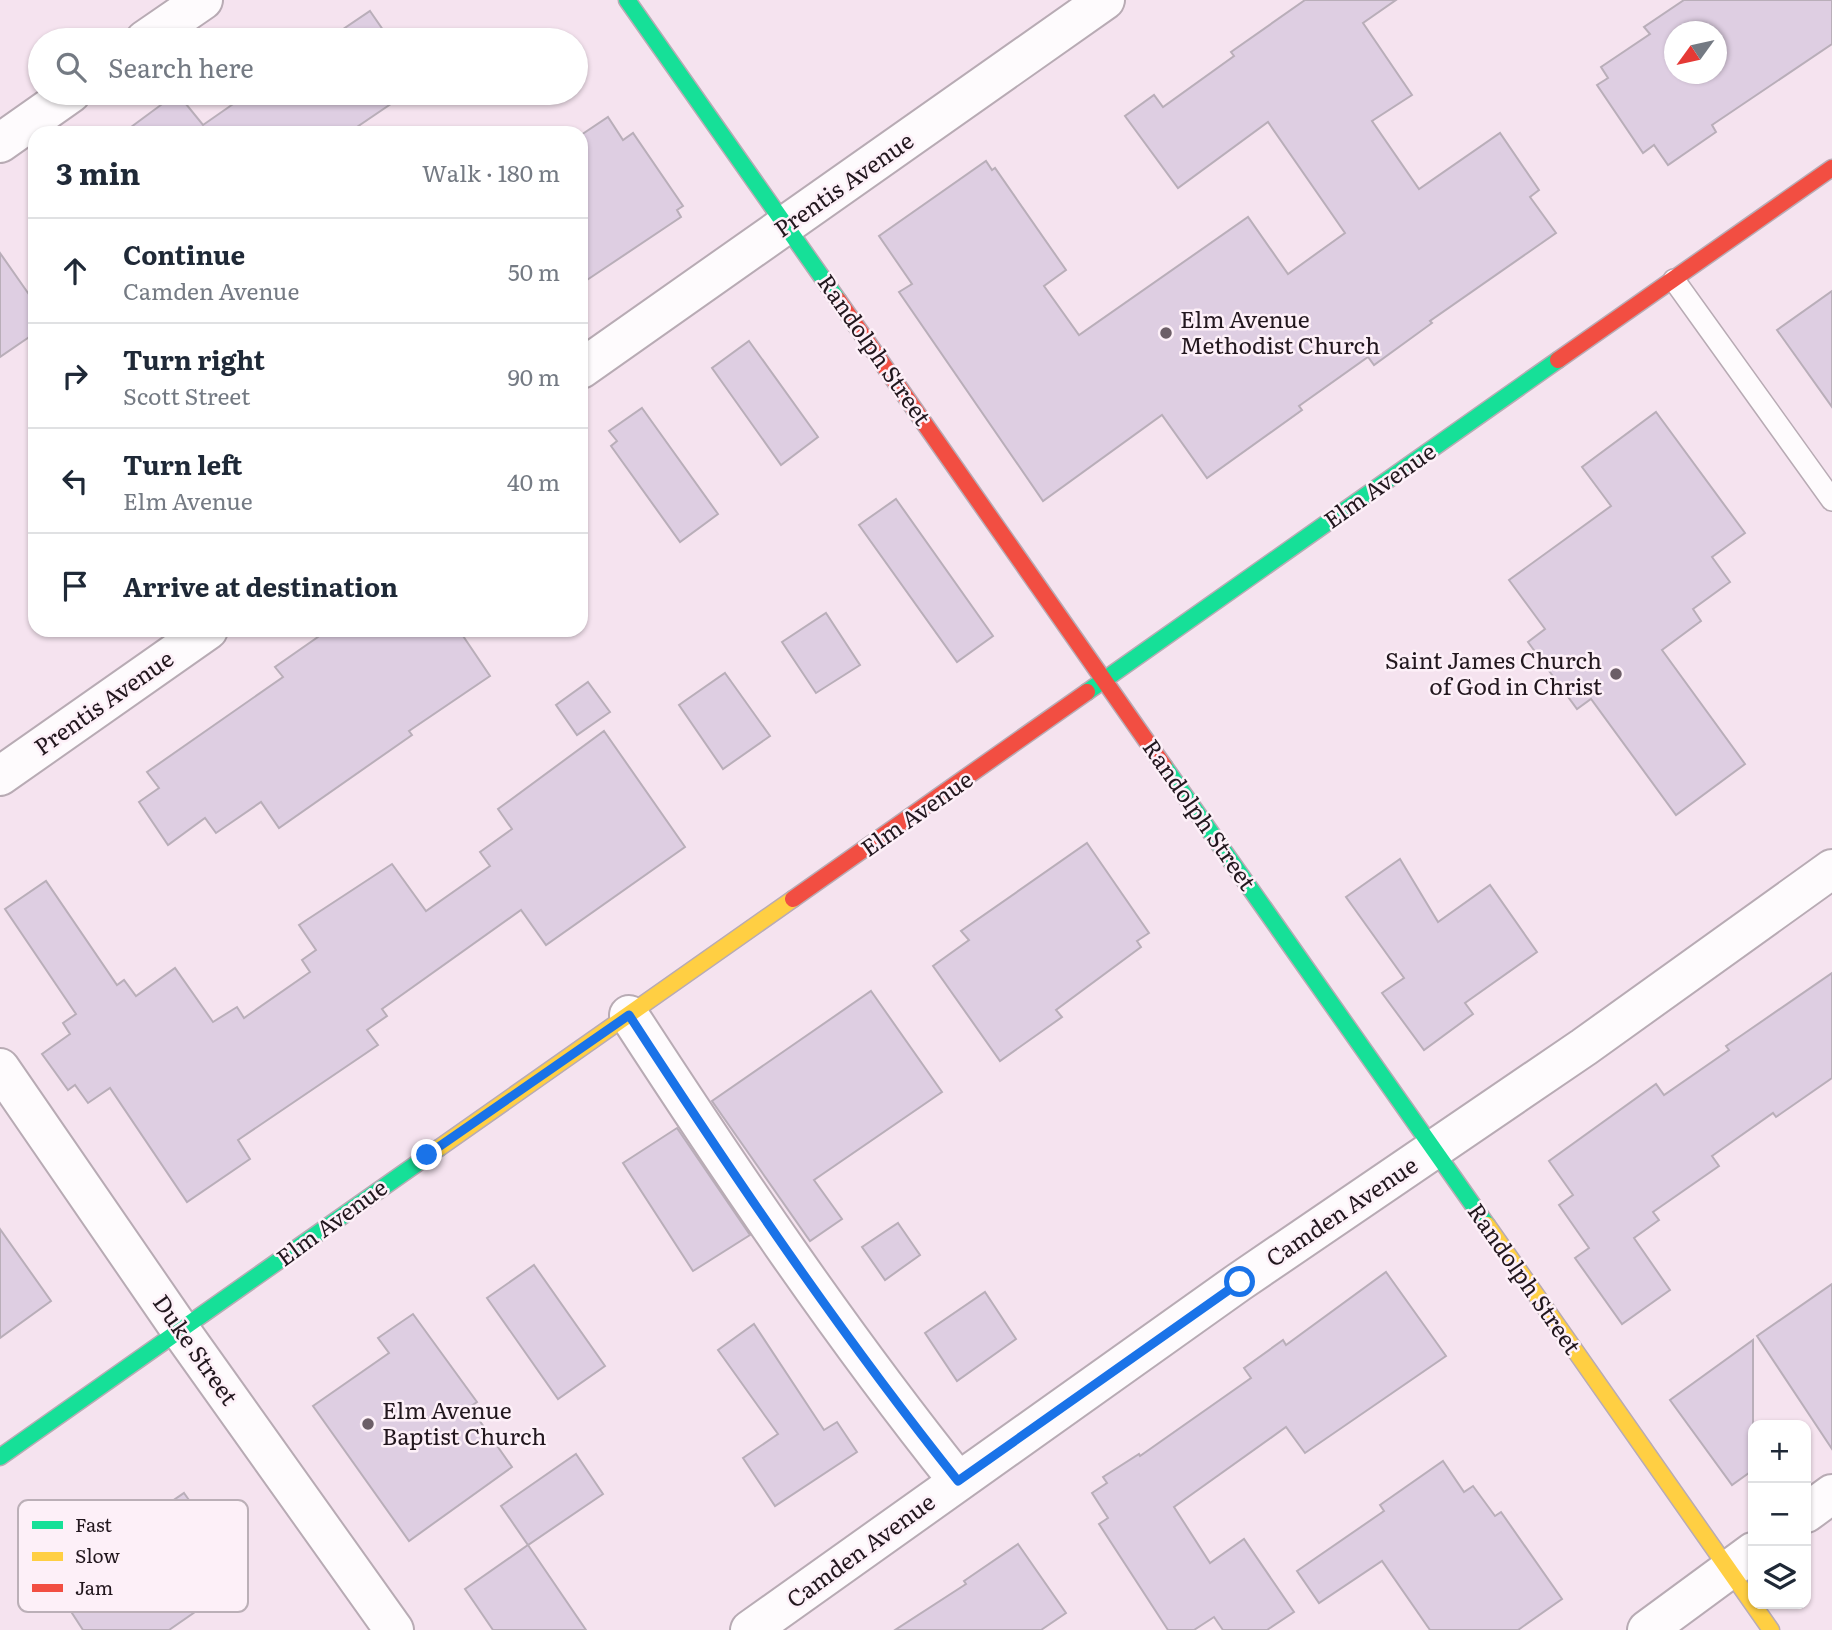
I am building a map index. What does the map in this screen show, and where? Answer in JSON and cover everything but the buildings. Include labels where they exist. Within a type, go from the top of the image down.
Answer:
[{"type":"main road","name":"Randolph Street","points":[[627,0],[1433,1150],[1741,1561],[1771,1630]]},
{"type":"main road","name":"Elm Avenue","points":[[0,1457],[1832,168]]},
{"type":"street","points":[[162,28],[203,0]]},
{"type":"street","name":"Prentis Avenue","points":[[588,364],[1105,0]]},
{"type":"street","points":[[0,143],[54,105]]},
{"type":"street","name":"Prentis Avenue","points":[[0,776],[198,637]]},
{"type":"street","name":"Camden Avenue","points":[[750,1630],[1240,1282],[1584,1047],[1832,869]]},
{"type":"street","points":[[629,1015],[748,1197],[887,1391],[958,1481]]},
{"type":"street","name":"Duke Street","points":[[0,1068],[181,1331],[394,1630]]},
{"type":"street","points":[[1811,1509],[1832,1494]]},
{"type":"street","points":[[1647,1630],[1741,1561]]},
{"type":"lane","points":[[1674,280],[1832,500]]},
{"type":"traffic: fast","points":[[627,0],[838,300]]},
{"type":"traffic: fast","points":[[1087,692],[1558,360]]},
{"type":"traffic: fast","points":[[1164,766],[1487,1225]]},
{"type":"traffic: fast","points":[[0,1457],[439,1148]]},
{"type":"traffic: slow","points":[[439,1148],[793,899]]},
{"type":"traffic: slow","points":[[1487,1225],[1771,1630]]},
{"type":"traffic: jam","points":[[1558,360],[1832,168]]},
{"type":"traffic: jam","points":[[838,300],[1164,766]]},
{"type":"traffic: jam","points":[[793,899],[1087,692]]},
{"type":"place","name":"Elm Avenue Methodist Church","points":[[1166,333]]},
{"type":"place","name":"Saint James Church of God in Christ","points":[[1616,674]]},
{"type":"place","name":"Elm Avenue Baptist Church","points":[[368,1424]]},
{"type":"route","points":[[427,1155],[629,1015],[748,1197],[887,1391],[958,1481],[1240,1282]]}]
